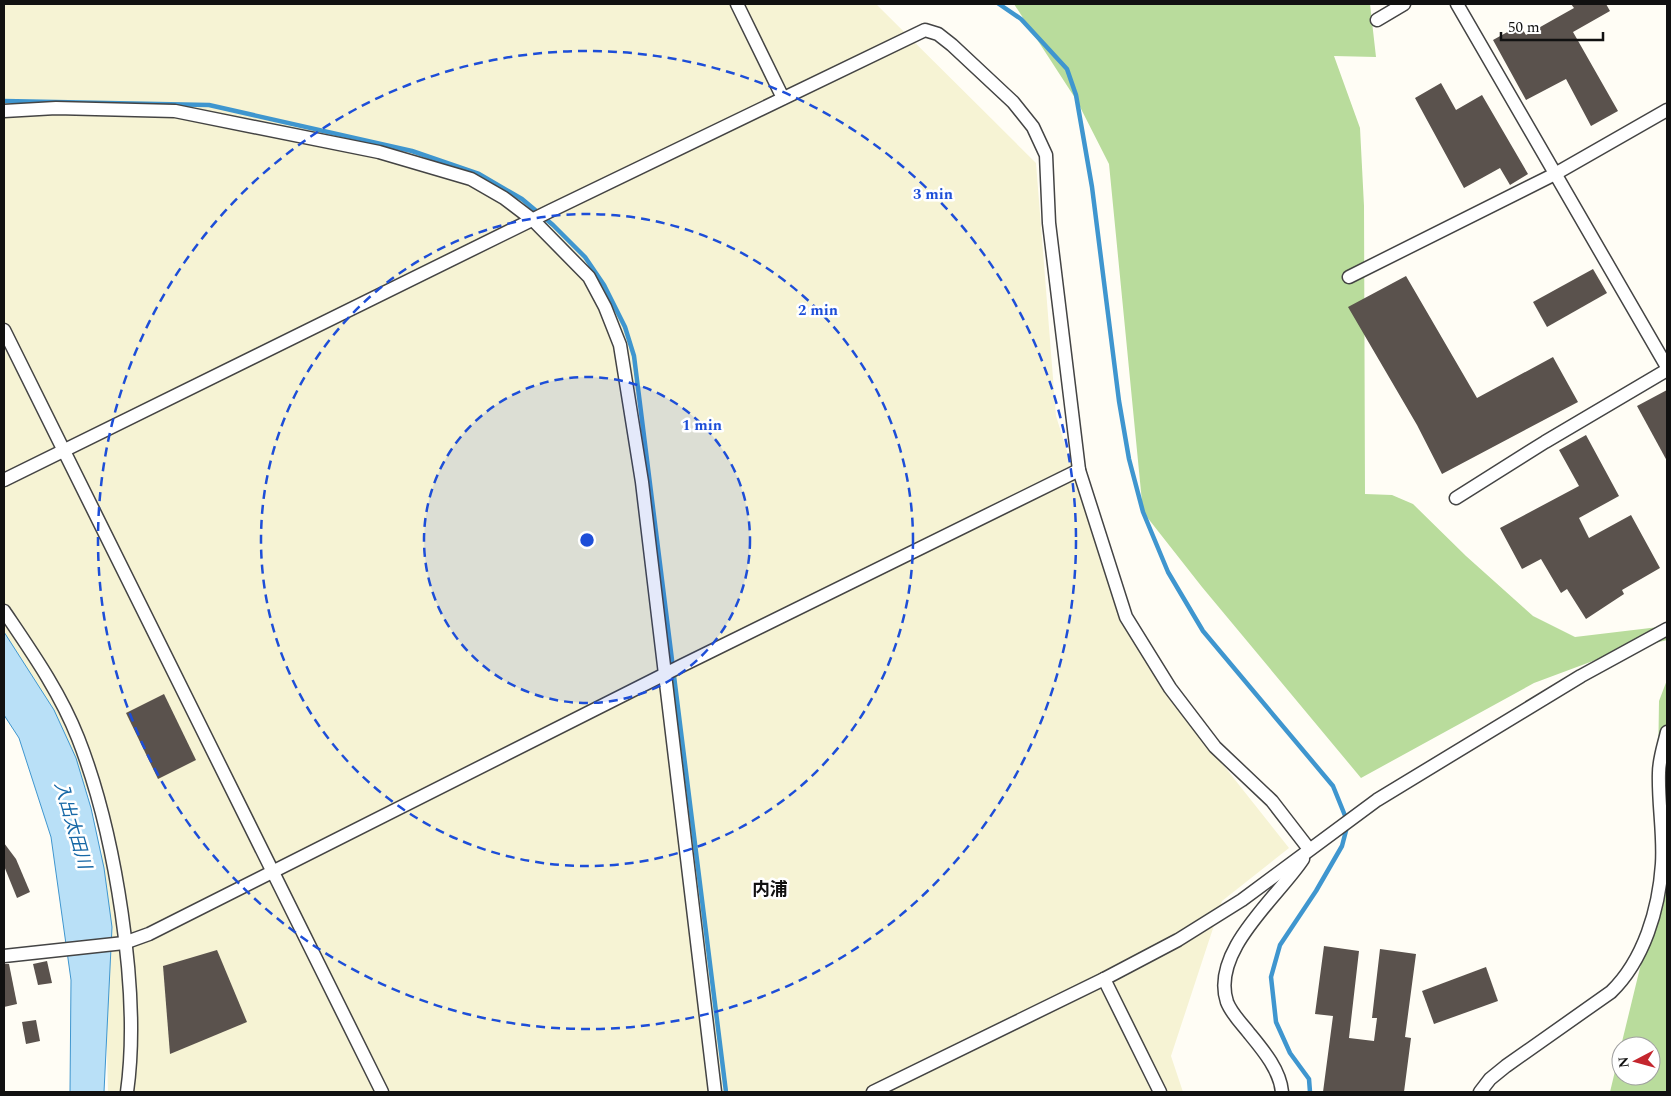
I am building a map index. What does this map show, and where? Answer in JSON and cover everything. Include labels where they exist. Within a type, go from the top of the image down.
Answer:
[{"type":"street","points":[[737,4],[783,98]]},
{"type":"street","points":[[1377,20],[1404,4]]},
{"type":"street","points":[[1456,498],[1667,368],[1457,4]]},
{"type":"street","points":[[4,480],[550,211],[924,30],[938,34],[952,45],[1013,102],[1034,127],[1046,155],[1049,223],[1079,470],[1126,617],[1150,657],[1215,747],[1272,801],[1309,848]]},
{"type":"street","points":[[4,111],[56,108],[175,112],[379,152],[471,179],[504,198],[534,220],[589,277],[605,307],[620,345],[642,482],[715,1092]]},
{"type":"street","points":[[1349,277],[1555,174],[1667,110]]},
{"type":"street","points":[[4,330],[382,1092]]},
{"type":"street","points":[[4,956],[124,943],[149,934],[681,666],[1079,470]]},
{"type":"street","points":[[4,610],[41,665],[78,737],[112,855],[124,943],[129,998],[130,1069],[127,1092]]},
{"type":"street","points":[[872,1092],[1104,979],[1178,940],[1242,900],[1309,848],[1377,800],[1581,676],[1667,629]]},
{"type":"street","points":[[1480,1092],[1490,1079],[1506,1066],[1611,992],[1622,982],[1640,952],[1653,916],[1662,864],[1659,771],[1667,732]]},
{"type":"street","points":[[1282,1092],[1281,1083],[1275,1068],[1227,1002],[1225,984],[1230,962],[1249,925],[1298,867],[1309,848]]},
{"type":"street","points":[[1104,979],[1160,1092]]},
{"type":"shaded area","points":[[4,4],[876,4],[1036,163],[1056,416],[1118,614],[1167,694],[1289,848],[1222,901],[1171,1056],[1183,1092],[108,1092],[101,814],[4,651]]},
{"type":"green space","points":[[1014,4],[1370,4],[1376,57],[1334,56],[1360,128],[1364,206],[1365,494],[1392,495],[1413,504],[1466,556],[1533,616],[1575,637],[1667,626],[1667,640],[1609,655],[1534,683],[1361,778],[1202,587],[1143,512],[1109,164],[1077,101]]},
{"type":"green space","points":[[1667,680],[1667,1092],[1610,1092],[1611,1086],[1661,1086],[1661,1036],[1623,1036],[1656,902],[1659,701]]},
{"type":"water","name":"入出太田川","points":[[4,632],[54,710],[76,758],[91,808],[104,868],[112,927],[104,1092],[70,1092],[71,980],[51,837],[19,738],[4,715]]},
{"type":"building","points":[[1571,4],[1606,4],[1610,11],[1573,32],[1618,111],[1591,126],[1566,79],[1526,100],[1493,40],[1520,25],[1526,35],[1574,8]]},
{"type":"building","points":[[1441,83],[1456,110],[1482,95],[1528,174],[1510,185],[1500,168],[1464,188],[1415,98]]},
{"type":"building","points":[[1593,269],[1607,293],[1547,327],[1533,302]]},
{"type":"building","points":[[1406,276],[1477,398],[1553,357],[1578,402],[1442,474],[1417,425],[1348,307]]},
{"type":"building","points":[[1667,390],[1667,461],[1637,406]]},
{"type":"building","points":[[1586,435],[1619,496],[1579,518],[1589,538],[1631,515],[1660,568],[1622,590],[1624,594],[1586,619],[1567,589],[1561,593],[1541,559],[1522,569],[1500,528],[1579,486],[1559,450]]},
{"type":"building","points":[[164,694],[196,760],[158,779],[126,713]]},
{"type":"building","points":[[4,843],[16,859],[30,892],[17,898],[4,866]]},
{"type":"building","points":[[1324,946],[1359,951],[1349,1038],[1374,1041],[1377,1018],[1372,1018],[1380,949],[1416,954],[1405,1037],[1411,1038],[1404,1092],[1323,1092],[1333,1016],[1315,1014]]},
{"type":"building","points":[[217,950],[247,1022],[170,1054],[163,966]]},
{"type":"building","points":[[47,961],[52,983],[38,985],[33,964]]},
{"type":"building","points":[[4,964],[9,964],[17,1004],[4,1007]]},
{"type":"building","points":[[1486,967],[1498,1001],[1434,1024],[1422,991]]},
{"type":"building","points":[[36,1020],[40,1041],[26,1044],[22,1022]]},
{"type":"waterway","points":[[999,4],[1021,19],[1067,69],[1076,95],[1092,187],[1119,401],[1129,459],[1143,512],[1168,572],[1203,631],[1333,786],[1348,823],[1342,846],[1316,891],[1280,945],[1271,977],[1276,1022],[1290,1053],[1309,1079],[1310,1092]]},
{"type":"waterway","points":[[4,101],[209,105],[412,151],[479,174],[522,199],[553,225],[585,257],[604,285],[625,327],[634,356],[726,1092]]},
{"type":"district","name":"内浦","points":[[770,889]]}]
